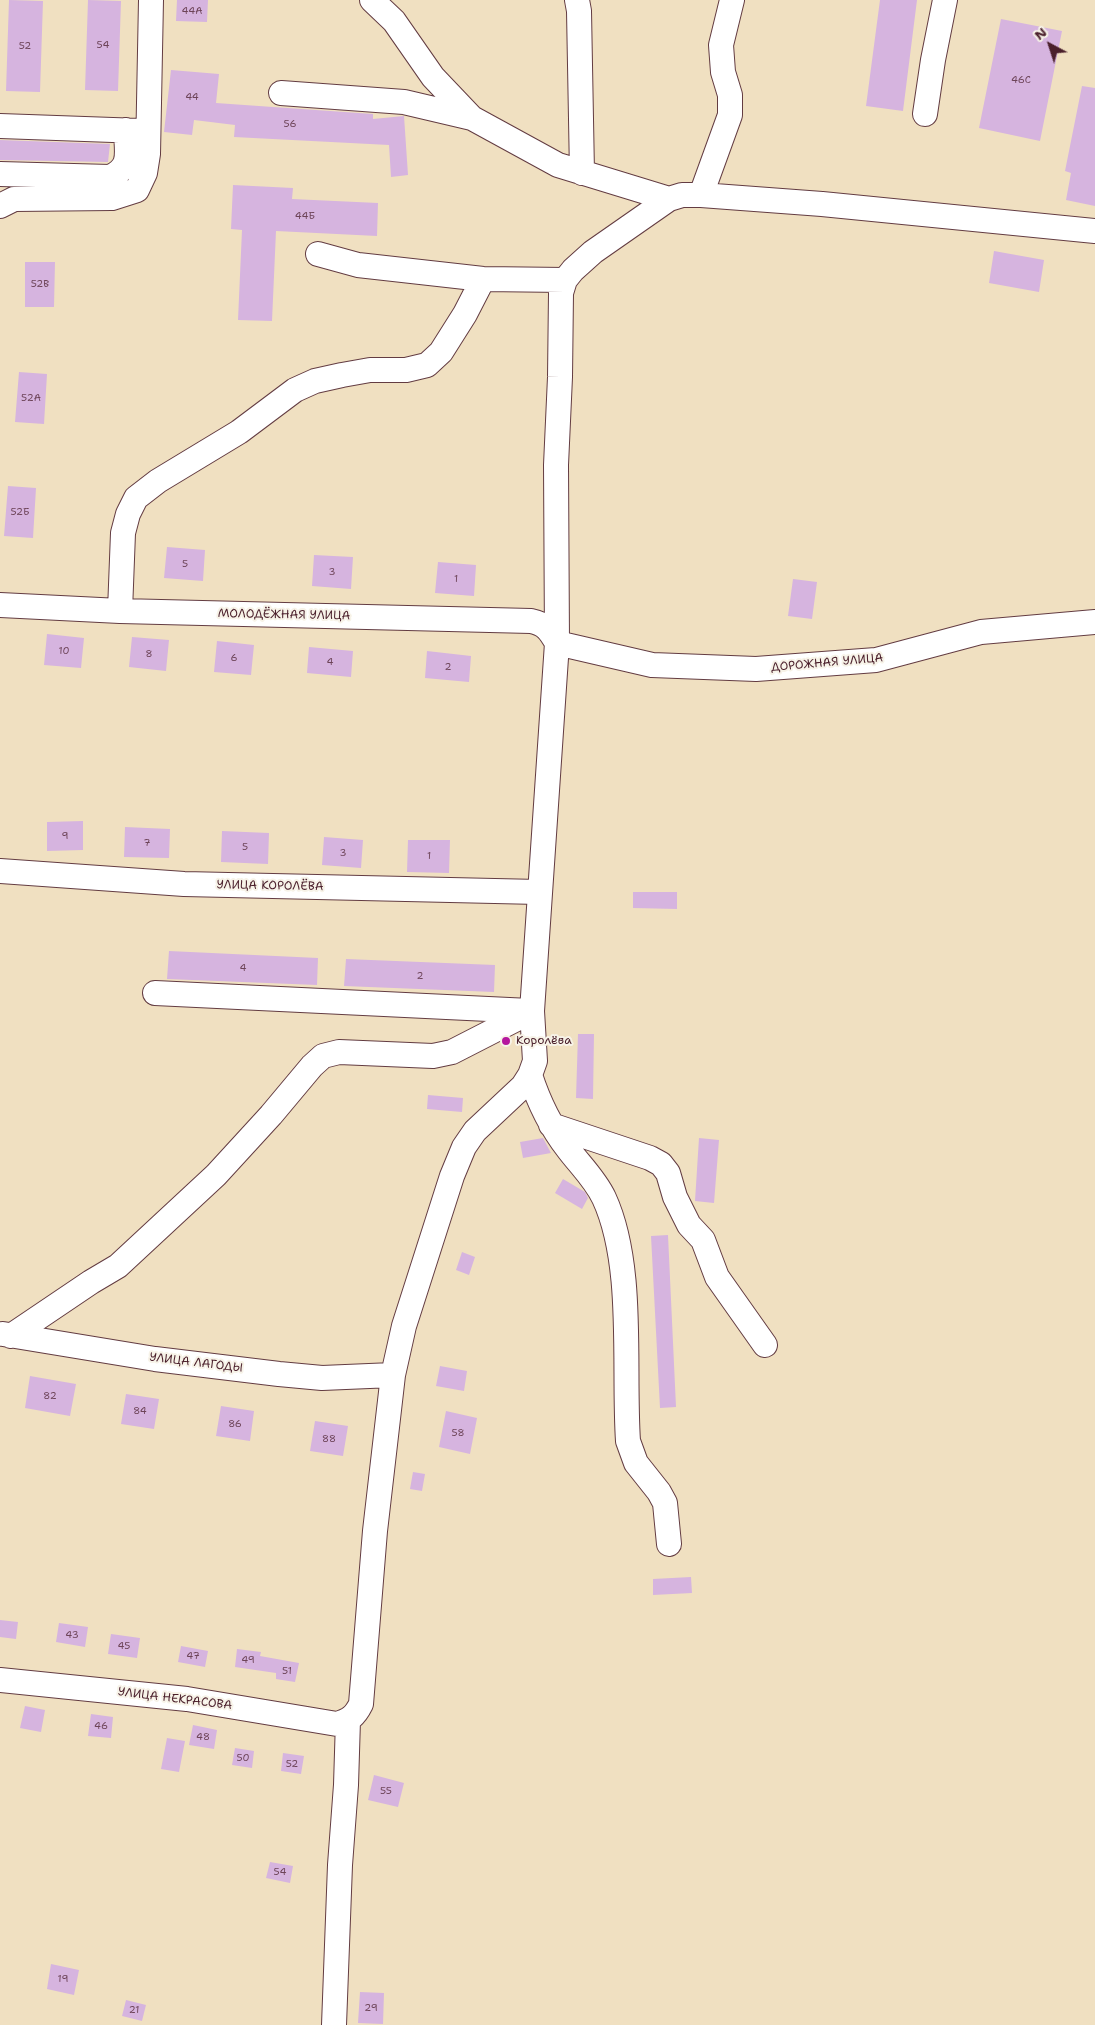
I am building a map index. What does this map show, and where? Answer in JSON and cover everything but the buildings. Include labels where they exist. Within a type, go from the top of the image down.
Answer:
[{"type":"street","points":[[0,174],[110,177],[121,172],[126,164],[137,130],[151,0]]},
{"type":"street","points":[[372,0],[394,21],[433,77],[472,118]]},
{"type":"street","points":[[577,0],[579,11],[582,173]]},
{"type":"street","points":[[701,194],[730,115],[730,95],[723,72],[721,45],[732,0]]},
{"type":"street","points":[[925,114],[945,0]]},
{"type":"street","points":[[281,93],[404,102],[472,118],[558,165],[669,199]]},
{"type":"street","points":[[0,126],[137,130]]},
{"type":"street","points":[[0,206],[14,199],[112,198],[137,190],[145,173],[137,130]]},
{"type":"street","points":[[334,2025],[348,1720],[356,1714],[363,1694],[375,1531],[393,1375],[407,1317],[452,1176],[464,1147],[475,1131],[523,1086],[535,1062],[532,1011],[557,643],[556,465],[560,376],[560,304],[565,280],[593,252],[669,199],[682,195],[701,194],[832,205],[1095,231]]},
{"type":"street","points":[[318,254],[358,265],[483,279],[565,280]]},
{"type":"street","points":[[120,611],[123,533],[128,514],[136,498],[158,481],[239,432],[295,390],[315,381],[342,374],[370,370],[406,370],[428,365],[441,352],[465,314],[483,279]]},
{"type":"street","name":"МОЛОДЁЖНАЯ УЛИЦА","points":[[0,605],[120,611],[531,621],[541,622],[547,627],[557,643]]},
{"type":"street","name":"ДОРОЖНАЯ УЛИЦА","points":[[557,643],[652,665],[756,669],[876,660],[981,632],[1095,622]]},
{"type":"street","name":"УЛИЦА КОРОЛЁВА","points":[[0,871],[184,884],[539,892]]},
{"type":"street","points":[[155,992],[532,1011]]},
{"type":"street","points":[[6,1335],[118,1266],[216,1174],[323,1056],[339,1052],[433,1056],[452,1052],[532,1011]]},
{"type":"street","points":[[530,1075],[550,1125],[604,1197],[615,1231],[625,1289],[628,1441],[636,1463],[659,1492],[665,1503],[669,1544]]},
{"type":"street","points":[[550,1125],[650,1158],[661,1164],[668,1173],[675,1197],[689,1225],[703,1240],[717,1277],[765,1345]]},
{"type":"street","name":"УЛИЦА ЛАГОДЫ","points":[[6,1335],[155,1358],[279,1374],[322,1378],[393,1375]]},
{"type":"street","name":"УЛИЦА НЕКРАСОВА","points":[[0,1680],[187,1699],[338,1724],[348,1720]]},
{"type":"place","name":"Королёва","points":[[506,1041]]}]
